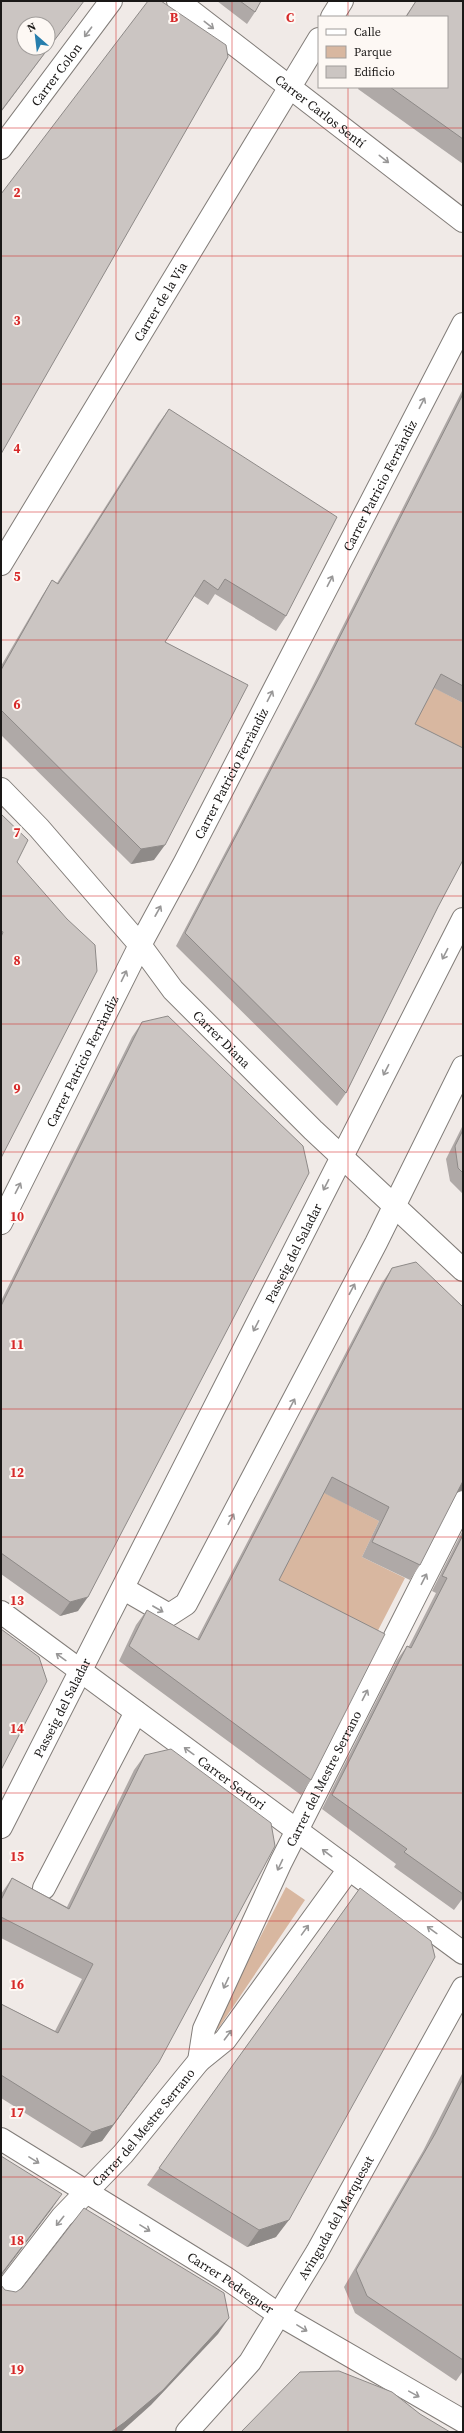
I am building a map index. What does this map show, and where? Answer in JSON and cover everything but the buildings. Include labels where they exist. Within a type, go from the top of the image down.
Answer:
[{"type":"street","name":"Carrer Colon","points":[[1,148],[111,1]]},
{"type":"street","name":"Carrer Carlos Sentí","points":[[178,1],[463,221]]},
{"type":"street","points":[[333,16],[342,1]]},
{"type":"street","name":"Carrer de la Via","points":[[1,564],[318,41]]},
{"type":"street","name":"Carrer Patricio Ferràndiz","points":[[1,1223],[140,945],[185,862],[463,324]]},
{"type":"street","name":"Carrer Diana","points":[[1,789],[49,839],[140,945],[173,990],[313,1130],[463,1270]]},
{"type":"street","name":"Passeig del Saladar","points":[[1,1827],[124,1589],[341,1155],[463,919]]},
{"type":"street","points":[[124,1589],[169,1615],[186,1604],[395,1206],[463,1068]]},
{"type":"street","name":"Carrer del Mestre Serrano","points":[[200,2061],[204,2029],[297,1830],[463,1502]]},
{"type":"street","name":"Carrer Sertori","points":[[1,1612],[463,1953]]},
{"type":"street","points":[[44,1888],[136,1712]]},
{"type":"street","name":"Carrer del Mestre Serrano","points":[[1,2296],[85,2192],[122,2154],[200,2061],[225,2040],[349,1869]]},
{"type":"street","name":"Avinguda del Marquesat","points":[[187,2432],[250,2362],[317,2252],[463,1988]]},
{"type":"street","name":"Carrer Pedreguer","points":[[1,2139],[226,2278],[278,2314],[359,2363],[463,2421]]},
{"type":"green space","points":[[433,687],[463,703],[463,765],[406,736]]},
{"type":"green space","points":[[321,1491],[379,1521],[362,1557],[405,1578],[370,1646],[269,1595]]},
{"type":"green space","points":[[286,1887],[305,1900],[218,2029],[214,2027]]}]
